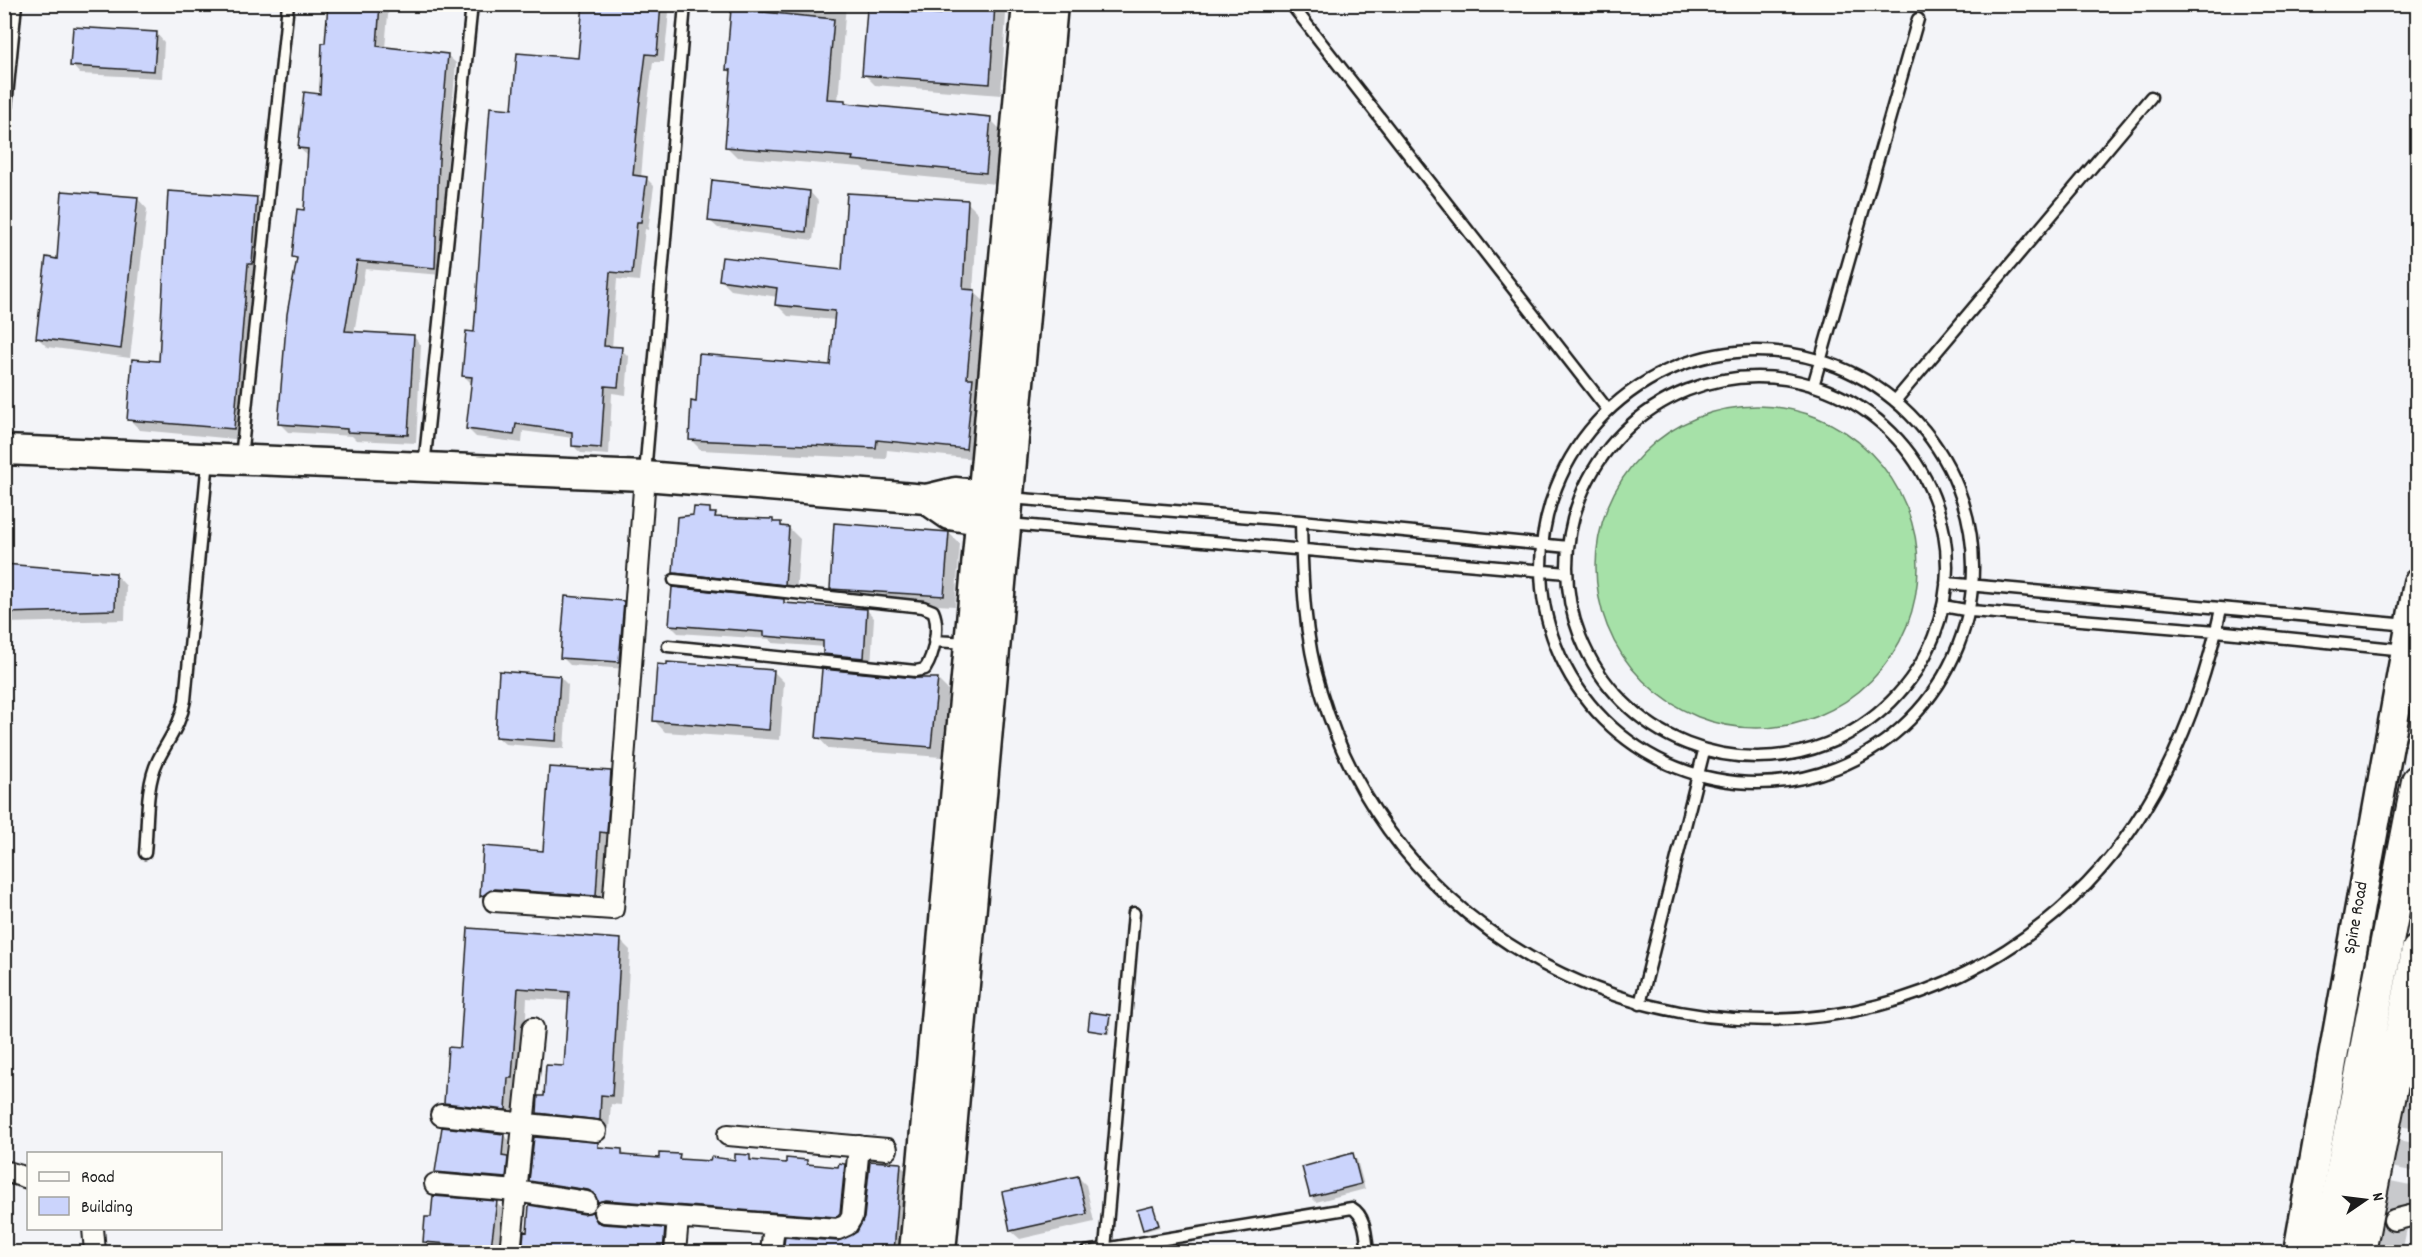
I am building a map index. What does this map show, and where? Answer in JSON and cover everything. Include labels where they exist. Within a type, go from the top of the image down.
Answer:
[{"type":"main road","name":"Spine Road","points":[[2327,1252],[2418,781]]},
{"type":"main road","points":[[2359,1252],[2418,951]]},
{"type":"street","points":[[941,1252],[994,510],[1027,4]]},
{"type":"street","points":[[914,1252],[969,643],[994,510],[1053,4]]},
{"type":"street","points":[[4,450],[241,458],[424,469],[645,476],[926,499],[955,492],[994,510]]},
{"type":"street","points":[[494,901],[613,909],[645,476]]},
{"type":"street","name":"Spine Road","points":[[2298,1252],[2413,638],[2418,583]]},
{"type":"street","points":[[510,1252],[533,1028]]},
{"type":"street","points":[[441,1114],[523,1125],[596,1131]]},
{"type":"street","points":[[728,1135],[886,1149]]},
{"type":"street","points":[[604,1212],[838,1229],[847,1225],[852,1217],[859,1146]]},
{"type":"street","points":[[4,1171],[27,1178]]},
{"type":"street","points":[[435,1184],[516,1191],[586,1202]]},
{"type":"street","points":[[2394,1221],[2418,1214]]},
{"type":"street","points":[[675,1252],[678,1219]]},
{"type":"street","points":[[771,1252],[774,1226]]},
{"type":"street","points":[[93,1230],[95,1252]]},
{"type":"lane","points":[[4,128],[16,4]]},
{"type":"lane","points":[[241,458],[288,4]]},
{"type":"lane","points":[[424,469],[472,4]]},
{"type":"lane","points":[[645,476],[685,4]]},
{"type":"lane","points":[[1291,4],[1608,410]]},
{"type":"lane","points":[[1813,386],[1918,19]]},
{"type":"lane","points":[[1894,401],[2151,97]]},
{"type":"lane","points":[[1743,350],[1781,351],[1820,360],[1853,373],[1913,417],[1937,447],[1955,481],[1967,516],[1974,586],[1971,611],[1951,664],[1931,697],[1911,722],[1877,748],[1844,767],[1808,779],[1771,784],[1742,784],[1696,776],[1661,762],[1629,742],[1600,717],[1577,688],[1559,654],[1547,618],[1541,571],[1542,544],[1551,500],[1566,466],[1586,436],[1608,410],[1637,386],[1670,368],[1709,354],[1743,350]]},
{"type":"lane","points":[[1778,377],[1813,386],[1841,396],[1870,414],[1895,436],[1915,462],[1931,491],[1942,523],[1947,556],[1943,606],[1928,653],[1910,681],[1888,706],[1863,727],[1833,743],[1812,750],[1769,758],[1736,758],[1704,751],[1673,739],[1644,721],[1619,699],[1598,673],[1582,644],[1572,612],[1567,573],[1568,547],[1574,513],[1586,482],[1604,454],[1626,429],[1651,408],[1680,392],[1712,381],[1734,378],[1778,377]]},
{"type":"lane","points":[[145,853],[152,778],[158,760],[181,720],[185,700],[208,457]]},
{"type":"lane","points":[[994,510],[1301,521],[1568,547]]},
{"type":"lane","points":[[994,510],[1302,550],[1567,573]]},
{"type":"lane","points":[[1301,521],[1303,597],[1310,645],[1321,692],[1336,736],[1357,780],[1382,820],[1419,867],[1479,925],[1519,952],[1560,975],[1604,994],[1696,1017],[1744,1021],[1791,1021],[1839,1015],[1885,1004],[1930,989],[1973,969],[2014,944],[2052,916],[2087,883],[2118,848],[2146,809],[2169,767],[2188,723],[2221,609]]},
{"type":"lane","points":[[668,646],[916,671],[926,669],[932,660],[934,641],[936,618],[933,611],[923,607],[674,580]]},
{"type":"lane","points":[[1946,583],[2221,609],[2413,638]]},
{"type":"lane","points":[[1943,606],[1971,611],[2216,631],[2413,638]]},
{"type":"lane","points":[[934,641],[969,643]]},
{"type":"lane","points":[[1640,1004],[1704,751]]},
{"type":"lane","points":[[1105,1249],[1134,913]]},
{"type":"lane","points":[[1086,1252],[1352,1208],[1359,1212],[1368,1252]]},
{"type":"green space","points":[[1741,406],[1773,406],[1804,413],[1833,425],[1859,442],[1882,465],[1906,505],[1918,551],[1918,583],[1906,629],[1891,657],[1859,692],[1833,709],[1804,721],[1773,728],[1741,728],[1710,721],[1681,709],[1655,692],[1632,669],[1615,643],[1603,614],[1596,583],[1596,551],[1603,520],[1615,491],[1632,465],[1655,442],[1681,425],[1710,413]]},
{"type":"building","points":[[328,4],[380,4],[377,46],[448,54],[439,160],[435,268],[357,261],[345,331],[414,335],[408,435],[347,432],[347,429],[278,424],[287,314],[297,258],[292,257],[297,209],[304,210],[308,149],[298,148],[304,92],[320,94],[322,43],[325,43]]},
{"type":"building","points":[[583,4],[661,4],[657,55],[646,54],[639,109],[633,175],[647,177],[641,222],[637,222],[632,274],[610,272],[604,346],[622,347],[618,387],[605,386],[601,448],[572,446],[572,432],[516,424],[514,435],[466,429],[472,377],[462,376],[466,331],[474,332],[490,107],[512,109],[517,53],[578,58]]},
{"type":"building","points":[[941,4],[995,4],[990,84],[862,75],[867,9],[941,14]]},
{"type":"building","points":[[731,9],[834,19],[827,99],[845,100],[845,103],[991,117],[986,173],[852,160],[853,157],[725,147],[731,70],[726,70]]},
{"type":"building","points":[[73,27],[157,32],[154,71],[70,66]]},
{"type":"building","points":[[712,180],[810,191],[806,232],[708,221]]},
{"type":"building","points":[[62,191],[138,197],[121,349],[36,338],[46,257],[57,259]]},
{"type":"building","points":[[168,191],[257,197],[252,264],[248,264],[234,429],[127,420],[132,359],[159,361]]},
{"type":"building","points":[[847,193],[968,200],[963,289],[975,290],[967,378],[973,378],[966,449],[877,440],[876,448],[689,440],[691,401],[696,402],[699,354],[830,365],[835,311],[775,305],[777,288],[719,280],[722,257],[842,270]]},
{"type":"building","points":[[694,507],[710,508],[710,513],[716,513],[715,517],[773,519],[773,522],[781,522],[781,526],[789,527],[785,585],[673,573],[677,517],[693,515]]},
{"type":"building","points":[[834,523],[949,532],[944,596],[830,589]]},
{"type":"building","points":[[4,564],[116,573],[115,610],[4,613]]},
{"type":"building","points":[[672,587],[784,599],[784,603],[867,609],[864,658],[823,654],[823,641],[764,636],[764,632],[669,625]]},
{"type":"building","points":[[565,596],[624,601],[619,662],[560,658]]},
{"type":"building","points":[[667,662],[774,670],[769,730],[653,721],[657,664],[667,665]]},
{"type":"building","points":[[822,669],[938,678],[931,747],[816,738]]},
{"type":"building","points":[[499,671],[560,676],[556,741],[495,737]]},
{"type":"building","points":[[549,767],[611,771],[607,833],[600,832],[596,896],[495,889],[480,897],[483,846],[543,851]]},
{"type":"building","points":[[468,928],[621,939],[612,1096],[601,1095],[600,1120],[537,1113],[538,1096],[544,1096],[546,1065],[564,1066],[569,992],[518,988],[512,1078],[508,1078],[506,1110],[444,1103],[448,1047],[460,1048]]},
{"type":"building","points":[[1090,1012],[1110,1015],[1107,1033],[1088,1030]]},
{"type":"building","points":[[442,1127],[504,1134],[502,1156],[508,1157],[506,1178],[435,1172]]},
{"type":"building","points":[[534,1137],[598,1142],[598,1147],[622,1149],[622,1155],[659,1158],[659,1153],[680,1154],[679,1159],[710,1161],[711,1157],[735,1160],[735,1154],[750,1155],[750,1160],[786,1163],[786,1158],[807,1160],[807,1164],[838,1167],[839,1163],[845,1164],[840,1213],[836,1217],[605,1200],[598,1202],[594,1193],[588,1190],[529,1181]]},
{"type":"building","points":[[1353,1153],[1361,1184],[1310,1197],[1302,1167]]},
{"type":"building","points":[[870,1161],[901,1163],[894,1252],[783,1252],[785,1237],[838,1241],[857,1232],[864,1218]]},
{"type":"building","points":[[1078,1176],[1087,1214],[1010,1231],[1002,1192]]},
{"type":"building","points":[[433,1196],[497,1201],[491,1247],[423,1242],[425,1217],[431,1217]]},
{"type":"building","points":[[529,1205],[584,1214],[592,1212],[597,1222],[603,1224],[665,1228],[663,1252],[522,1252],[524,1231],[527,1232]]},
{"type":"building","points":[[1153,1206],[1159,1225],[1143,1230],[1137,1210]]},
{"type":"tunnel","points":[[2388,1252],[2418,1100]]}]
